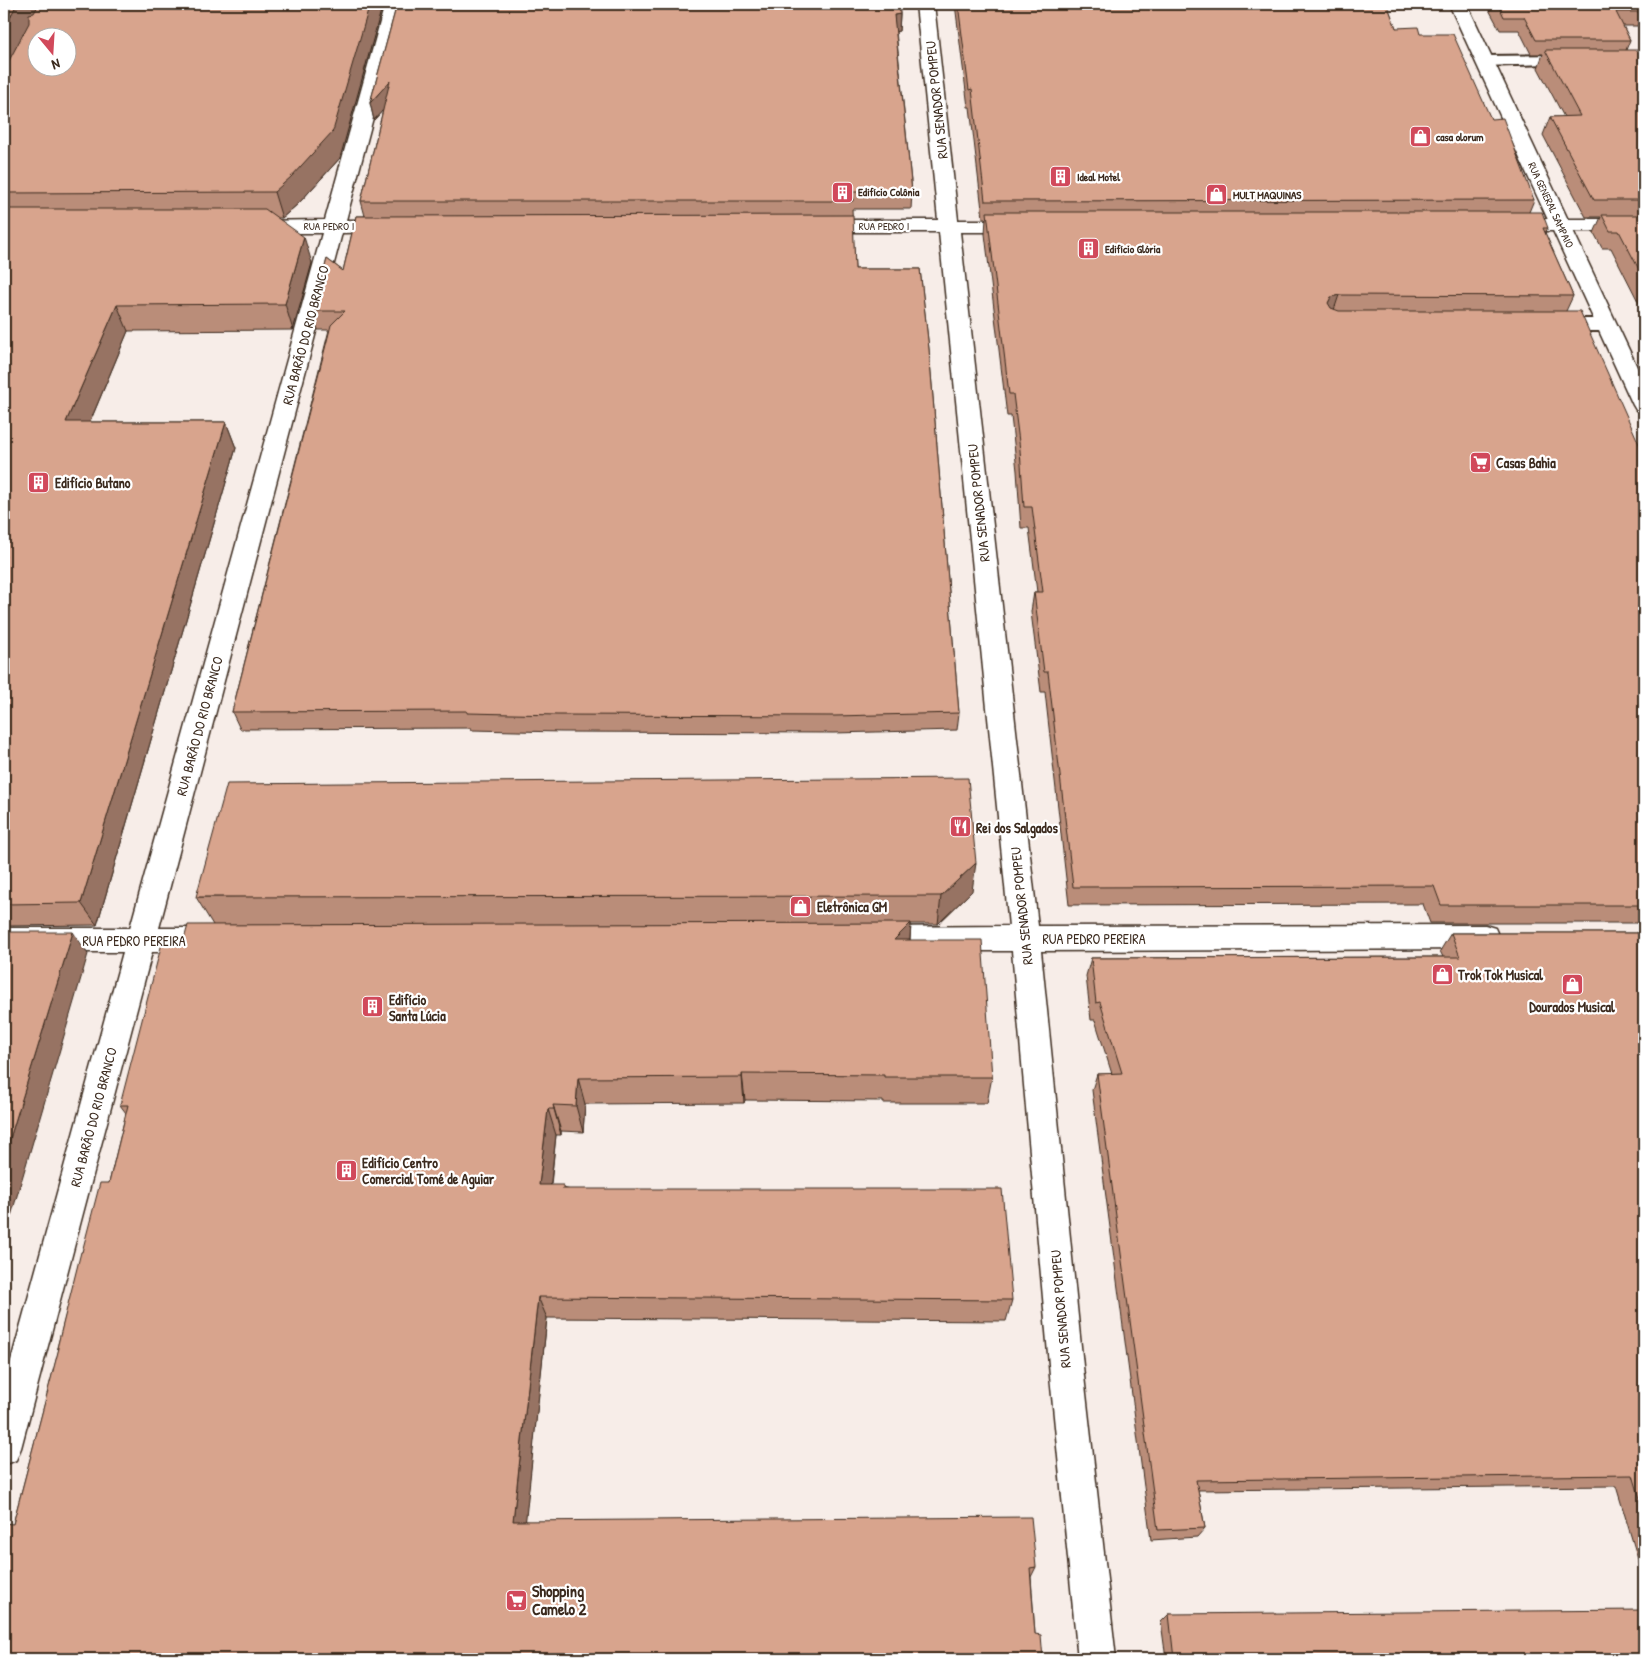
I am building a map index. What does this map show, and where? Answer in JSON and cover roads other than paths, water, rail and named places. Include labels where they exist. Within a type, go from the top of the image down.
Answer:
[{"type":"street","name":"RUA BARÃO DO RIO BRANCO","points":[[4,1448],[394,4]]},
{"type":"street","name":"RUA SENADOR POMPEU","points":[[925,4],[1025,939],[1067,1376],[1097,1659]]},
{"type":"street","name":"RUA GENERAL SAMPAIO","points":[[1458,4],[1562,225],[1644,406]]},
{"type":"street","points":[[1492,225],[1644,225]]},
{"type":"street","name":"RUA PEDRO I","points":[[236,227],[414,226]]},
{"type":"street","name":"RUA PEDRO I","points":[[798,226],[1045,226]]},
{"type":"street","name":"RUA PEDRO PEREIRA","points":[[845,939],[1507,937]]},
{"type":"street","name":"RUA PEDRO PEREIRA","points":[[4,940],[248,940]]},
{"type":"lane","points":[[1484,61],[1586,60]]},
{"type":"lane","points":[[1536,325],[1606,324]]},
{"type":"place","name":"casa olorum","points":[[1420,137]]},
{"type":"place","name":"Ideal Motel","points":[[1061,177]]},
{"type":"place","name":"Edifício Colônia","points":[[842,192]]},
{"type":"place","name":"MULT MAQUINAS","points":[[1217,195]]},
{"type":"place","name":"Edifício Glória","points":[[1089,249]]},
{"type":"place","name":"Casas Bahia","points":[[1480,462]]},
{"type":"place","name":"Edifício Butano","points":[[39,482]]},
{"type":"place","name":"Rei dos Salgados","points":[[960,827]]},
{"type":"place","name":"Eletrônica GM","points":[[801,906]]},
{"type":"place","name":"Trok Tok Musical","points":[[1442,974]]},
{"type":"place","name":"Dourados Musical","points":[[1572,984]]},
{"type":"place","name":"Edifício Santa Lúcia","points":[[373,1007]]},
{"type":"place","name":"Edifício Centro Comercial Tomé de Aguiar","points":[[346,1170]]},
{"type":"place","name":"Shopping Camelo 2","points":[[516,1600]]}]
